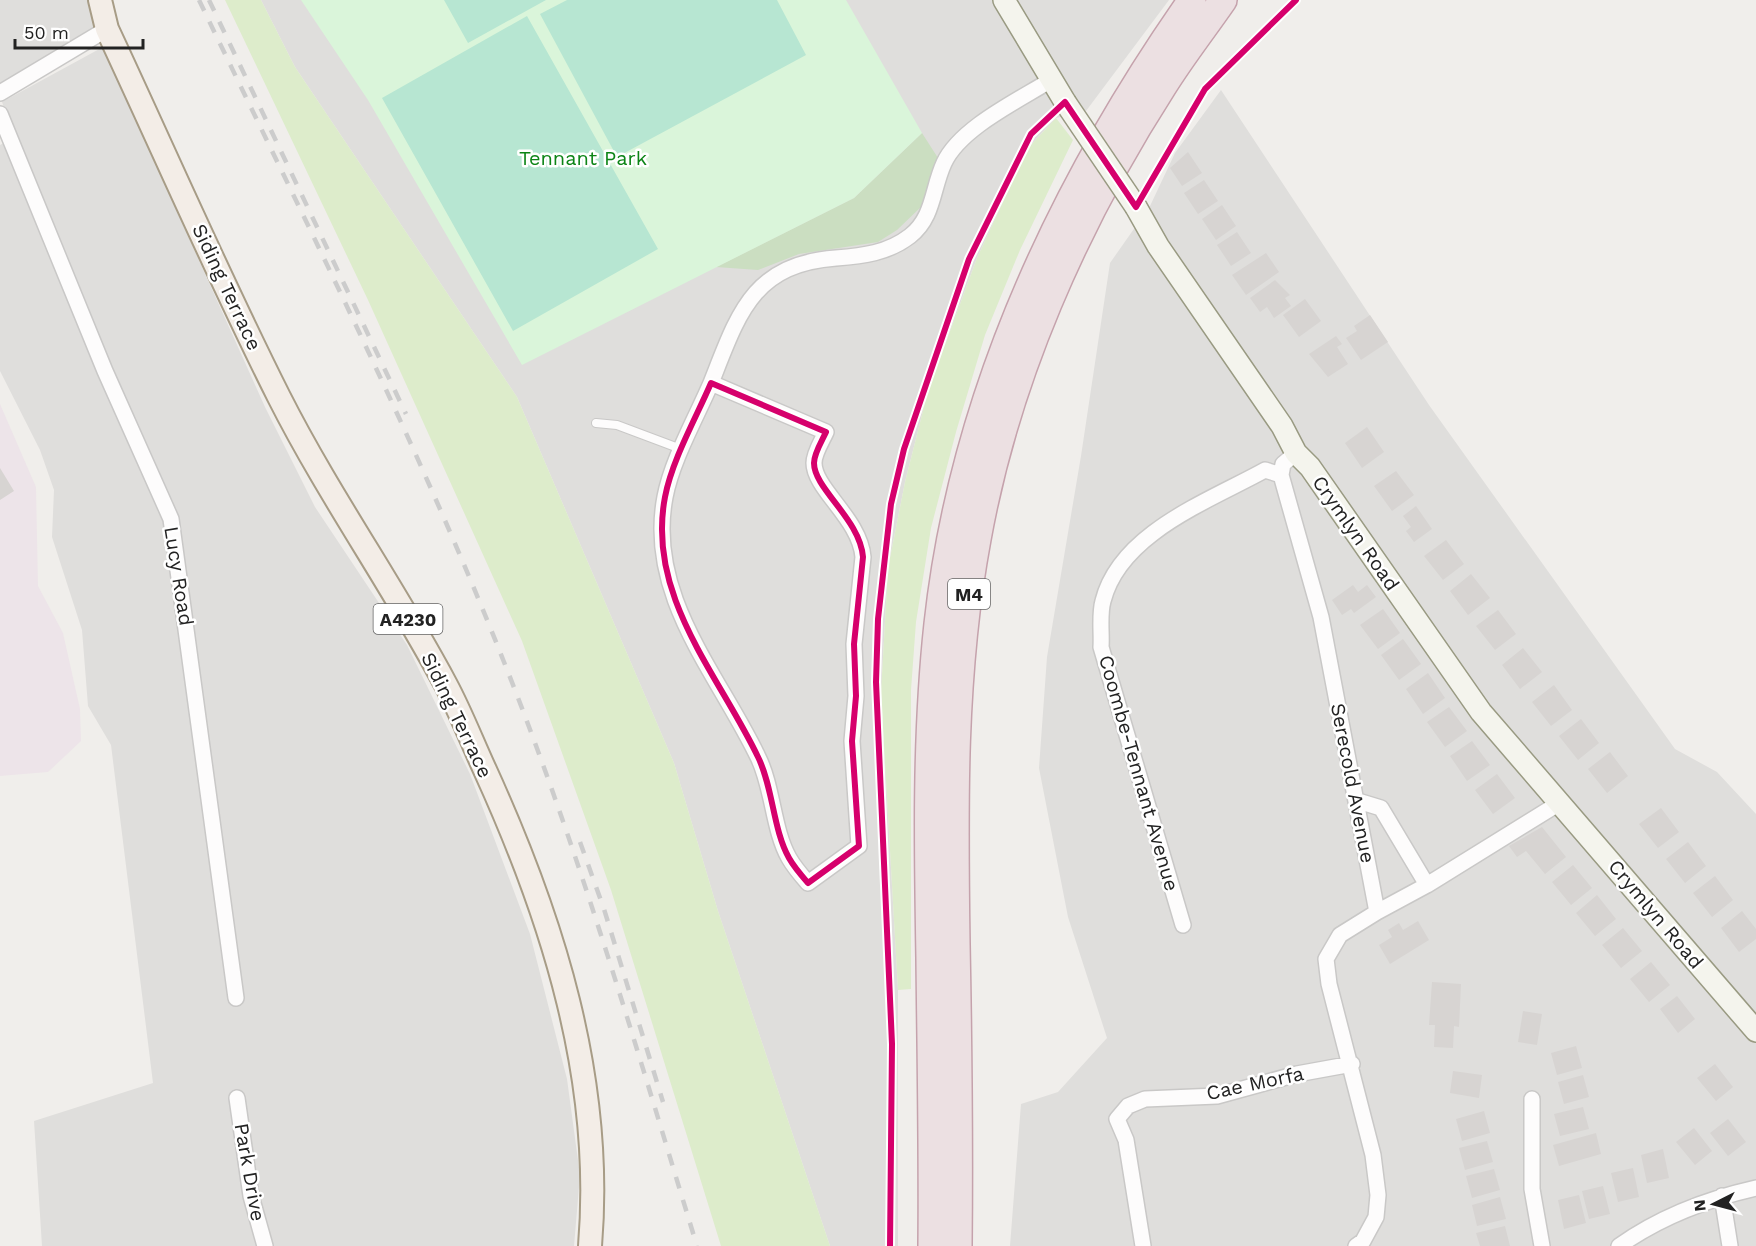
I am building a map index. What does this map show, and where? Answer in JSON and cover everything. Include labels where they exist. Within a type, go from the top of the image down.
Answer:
[{"type":"highway","name":"M4","points":[[932,1246],[933,1131],[928,816],[938,622],[952,533],[972,445],[999,360],[1031,278],[1070,196],[1142,72],[1192,0]]},
{"type":"highway","name":"M4","points":[[958,1246],[959,1140],[954,816],[956,714],[964,626],[977,538],[997,452],[1023,368],[1055,287],[1094,206],[1162,86],[1223,0]]},
{"type":"main road","name":"A4230","points":[[100,0],[107,29]]},
{"type":"main road","name":"Siding Terrace","points":[[107,29],[280,399],[447,686],[502,807],[536,895],[562,973],[577,1037],[588,1100],[592,1156],[590,1246]]},
{"type":"street","name":"Crymlyn Road","points":[[1004,0],[1065,102],[1136,207],[1158,246],[1282,426],[1296,453],[1310,467],[1481,712],[1561,802],[1756,1031]]},
{"type":"street","points":[[0,93],[107,29]]},
{"type":"street","points":[[711,383],[825,432],[814,461],[816,474],[856,531],[862,544],[854,644],[856,696],[852,741],[859,846],[808,883],[788,857],[763,767],[746,732],[689,637],[670,581],[661,539],[665,496],[682,449],[731,333],[752,294],[795,265],[886,250],[910,236],[923,222],[932,206],[944,163],[956,147],[969,133],[1051,80]]},
{"type":"street","name":"Lucy Road","points":[[0,114],[100,360],[171,519],[236,998]]},
{"type":"street","points":[[1281,475],[1283,464],[1296,453]]},
{"type":"street","name":"Coombe-Tennant Avenue","points":[[1184,925],[1101,647],[1102,602],[1117,566],[1153,531],[1265,470],[1281,475]]},
{"type":"street","name":"Serecold Avenue","points":[[1281,475],[1321,617],[1358,801],[1377,912]]},
{"type":"street","points":[[1358,801],[1381,808],[1427,885]]},
{"type":"street","points":[[1356,1246],[1363,1241],[1376,1217],[1378,1195],[1373,1155],[1352,1064],[1329,984],[1326,959],[1340,935],[1427,885],[1561,802]]},
{"type":"street","name":"Cae Morfa","points":[[1143,1246],[1126,1140],[1117,1119],[1128,1106],[1144,1099],[1216,1096],[1297,1074],[1352,1064]]},
{"type":"street","name":"Park Drive","points":[[237,1098],[251,1196],[265,1246]]},
{"type":"street","points":[[1532,1099],[1532,1189],[1542,1246]]},
{"type":"street","points":[[1619,1246],[1664,1218],[1722,1196],[1756,1188]]},
{"type":"street","points":[[1722,1196],[1730,1246]]},
{"type":"lane","points":[[596,423],[617,425],[682,449]]},
{"type":"shaded area","points":[[0,0],[99,0],[107,29],[0,93]]},
{"type":"shaded area","points":[[261,0],[1169,0],[1086,111],[1056,118],[1028,148],[977,258],[928,391],[905,482],[888,568],[881,693],[898,990],[898,1246],[830,1246],[718,911],[674,763],[517,397],[295,67]]},
{"type":"shaded area","points":[[103,47],[265,407],[315,507],[407,645],[470,774],[530,934],[567,1079],[580,1175],[574,1246],[42,1246],[34,1121],[153,1083],[111,745],[88,706],[82,630],[52,537],[54,490],[40,450],[0,371],[0,145],[15,137],[2,102]]},
{"type":"shaded area","points":[[1221,90],[1429,405],[1675,749],[1717,772],[1756,814],[1756,1246],[1010,1246],[1021,1104],[1058,1092],[1107,1038],[1068,917],[1039,768],[1047,657],[1081,456],[1110,263],[1150,206],[1175,153]]},
{"type":"shaded area","points":[[0,404],[36,487],[38,586],[63,633],[80,709],[81,741],[48,772],[0,776]]},
{"type":"green space","points":[[225,0],[261,0],[295,67],[517,397],[674,763],[718,911],[830,1246],[721,1246],[611,890],[522,641],[368,300]]},
{"type":"green space","name":"Tennant Park","points":[[301,0],[846,0],[922,133],[854,198],[522,365],[368,100]]},
{"type":"green space","points":[[444,0],[546,0],[468,43]]},
{"type":"green space","points":[[567,0],[777,0],[806,55],[617,157],[540,14]]},
{"type":"green space","points":[[527,16],[658,249],[513,331],[382,98]]},
{"type":"green space","points":[[1056,118],[1073,140],[1020,250],[985,335],[931,528],[916,622],[911,690],[911,989],[898,990],[881,693],[888,568],[905,482],[928,391],[977,258],[1028,148]]},
{"type":"green space","points":[[922,133],[938,158],[922,206],[897,230],[878,242],[799,254],[758,270],[716,267],[854,198]]},
{"type":"building","points":[[1188,152],[1202,173],[1182,186],[1170,168]]},
{"type":"building","points":[[1204,180],[1218,201],[1198,214],[1184,193]]},
{"type":"building","points":[[1222,205],[1236,226],[1216,240],[1202,219]]},
{"type":"building","points":[[1237,232],[1251,253],[1231,266],[1217,245]]},
{"type":"building","points":[[1266,253],[1279,272],[1246,295],[1232,275]]},
{"type":"building","points":[[1275,280],[1290,295],[1285,298],[1291,306],[1274,318],[1267,307],[1260,312],[1250,298]]},
{"type":"building","points":[[1305,299],[1321,321],[1299,337],[1283,315]]},
{"type":"building","points":[[1370,315],[1388,342],[1361,360],[1346,338],[1357,331],[1354,326]]},
{"type":"building","points":[[1336,336],[1342,344],[1337,347],[1348,364],[1328,377],[1309,354]]},
{"type":"building","points":[[1367,427],[1384,452],[1362,468],[1345,443]]},
{"type":"building","points":[[0,468],[14,491],[0,500]]},
{"type":"building","points":[[1396,471],[1414,495],[1392,511],[1374,486]]},
{"type":"building","points":[[1416,506],[1432,529],[1414,542],[1406,531],[1411,527],[1403,516]]},
{"type":"building","points":[[1446,540],[1464,564],[1443,580],[1424,556]]},
{"type":"building","points":[[1471,574],[1490,598],[1468,615],[1450,591]]},
{"type":"building","points":[[1353,585],[1358,592],[1367,585],[1376,597],[1354,613],[1351,609],[1342,615],[1332,600]]},
{"type":"building","points":[[1383,609],[1400,633],[1378,649],[1360,625]]},
{"type":"building","points":[[1498,610],[1516,634],[1495,650],[1476,626]]},
{"type":"building","points":[[1403,639],[1421,664],[1399,680],[1381,655]]},
{"type":"building","points":[[1523,648],[1542,672],[1520,689],[1502,665]]},
{"type":"building","points":[[1428,673],[1445,698],[1423,714],[1406,689]]},
{"type":"building","points":[[1554,685],[1572,710],[1551,726],[1532,702]]},
{"type":"building","points":[[1449,707],[1467,731],[1445,747],[1427,722]]},
{"type":"building","points":[[1581,719],[1599,743],[1578,760],[1559,736]]},
{"type":"building","points":[[1472,741],[1490,765],[1467,781],[1450,756]]},
{"type":"building","points":[[1610,752],[1628,776],[1607,793],[1588,769]]},
{"type":"building","points":[[1497,774],[1515,798],[1493,814],[1475,790]]},
{"type":"building","points":[[1661,808],[1679,832],[1658,848],[1639,824]]},
{"type":"building","points":[[1542,827],[1566,857],[1545,874],[1526,851],[1517,857],[1509,846]]},
{"type":"building","points":[[1688,842],[1706,866],[1685,883],[1666,859]]},
{"type":"building","points":[[1573,865],[1592,888],[1571,905],[1552,882]]},
{"type":"building","points":[[1715,876],[1733,900],[1712,917],[1693,893]]},
{"type":"building","points":[[1597,895],[1616,919],[1595,936],[1576,913]]},
{"type":"building","points":[[1742,911],[1756,929],[1756,939],[1739,952],[1721,928]]},
{"type":"building","points":[[1418,921],[1429,940],[1390,964],[1379,945],[1392,937],[1388,930],[1399,923],[1403,930]]},
{"type":"building","points":[[1623,928],[1642,951],[1621,968],[1602,945]]},
{"type":"building","points":[[1651,962],[1670,985],[1649,1002],[1630,979]]},
{"type":"building","points":[[1432,982],[1461,984],[1459,1027],[1454,1026],[1453,1048],[1434,1047],[1435,1025],[1429,1025]]},
{"type":"building","points":[[1677,996],[1695,1019],[1678,1033],[1660,1009]]},
{"type":"building","points":[[1523,1011],[1542,1014],[1537,1045],[1518,1042]]},
{"type":"building","points":[[1576,1046],[1582,1068],[1557,1075],[1551,1053]]},
{"type":"building","points":[[1715,1064],[1733,1087],[1716,1101],[1697,1078]]},
{"type":"building","points":[[1453,1071],[1482,1075],[1479,1098],[1450,1093]]},
{"type":"building","points":[[1583,1075],[1589,1097],[1564,1104],[1558,1082]]},
{"type":"building","points":[[1583,1107],[1589,1129],[1560,1136],[1554,1114]]},
{"type":"building","points":[[1484,1111],[1490,1133],[1462,1141],[1456,1119]]},
{"type":"building","points":[[1728,1119],[1746,1142],[1728,1156],[1710,1133]]},
{"type":"building","points":[[1694,1128],[1712,1151],[1695,1165],[1676,1142]]},
{"type":"building","points":[[1596,1133],[1601,1154],[1559,1166],[1553,1145]]},
{"type":"building","points":[[1487,1141],[1493,1162],[1465,1170],[1459,1148]]},
{"type":"building","points":[[1663,1149],[1669,1178],[1647,1183],[1641,1155]]},
{"type":"building","points":[[1633,1168],[1639,1197],[1618,1202],[1611,1173]]},
{"type":"building","points":[[1494,1169],[1500,1190],[1472,1198],[1466,1176]]},
{"type":"building","points":[[1603,1186],[1610,1214],[1589,1219],[1582,1191]]},
{"type":"building","points":[[1579,1195],[1586,1223],[1564,1229],[1558,1200]]},
{"type":"building","points":[[1500,1197],[1506,1219],[1477,1226],[1472,1205]]},
{"type":"building","points":[[1505,1226],[1510,1246],[1480,1246],[1476,1233]]},
{"type":"railway","points":[[199,0],[396,411],[434,494],[504,662],[583,879],[697,1246]]},
{"type":"railway","points":[[209,0],[406,414]]},
{"type":"railway","points":[[580,842],[604,909],[663,1102]]},
{"type":"cycle path","points":[[890,1246],[892,1044],[876,682],[878,619],[891,504],[904,449],[969,259],[1031,134],[1065,102],[1136,207],[1205,89],[1296,0]]},
{"type":"cycle path","points":[[711,383],[826,432],[815,455],[816,473],[854,530],[863,557],[854,644],[856,696],[852,741],[859,846],[808,883],[793,865],[784,847],[758,757],[690,633],[676,601],[666,568],[662,533],[668,483],[711,383]]}]
